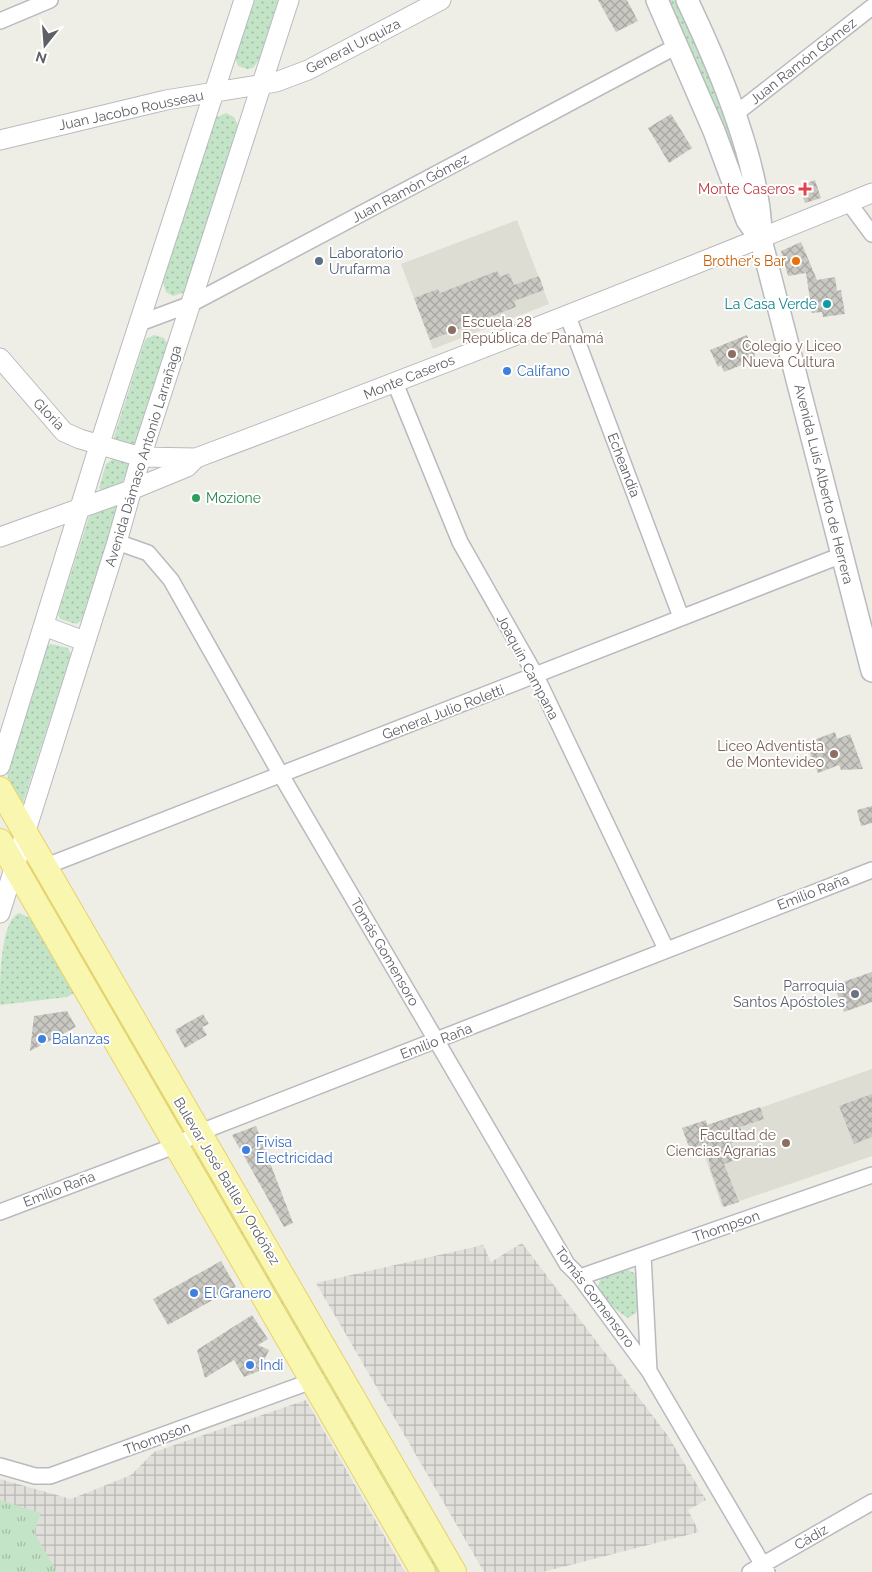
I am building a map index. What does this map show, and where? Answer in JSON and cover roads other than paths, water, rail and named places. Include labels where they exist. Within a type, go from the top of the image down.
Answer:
[{"type":"main road","name":"Avenida Luis Alberto de Herrera","points":[[656,0],[714,131],[747,220],[761,240]]},
{"type":"main road","name":"Avenida Luis Alberto de Herrera","points":[[687,0],[706,40],[734,115],[762,214],[761,240],[842,555],[867,630],[872,671]]},
{"type":"main road","name":"Bulevar José Batlle y Ordóñez","points":[[0,789],[454,1572]]},
{"type":"main road","name":"Bulevar José Batlle y Ordóñez","points":[[0,841],[423,1572]]},
{"type":"street","points":[[0,21],[50,0]]},
{"type":"street","points":[[0,766],[100,446],[244,0]]},
{"type":"street","name":"Avenida Dámaso Antonio Larrañaga","points":[[0,913],[117,542],[141,457],[289,0]]},
{"type":"street","name":"General Urquiza","points":[[262,85],[308,70],[441,0]]},
{"type":"street","name":"Juan Ramón Gómez","points":[[734,115],[872,8]]},
{"type":"street","name":"Juan Ramón Gómez","points":[[140,323],[191,304],[677,46]]},
{"type":"street","name":"Juan Jacobo Rousseau","points":[[0,140],[166,100],[262,85]]},
{"type":"street","name":"Monte Caseros","points":[[0,537],[131,490],[187,466],[196,458],[395,383],[567,314],[761,240],[872,194]]},
{"type":"street","points":[[849,203],[872,234]]},
{"type":"street","name":"Echeandía","points":[[567,314],[682,617]]},
{"type":"street","name":"Gloria","points":[[0,358],[64,432],[100,446],[141,457]]},
{"type":"street","name":"Joaquín Campana","points":[[395,383],[460,542],[536,676],[666,949]]},
{"type":"street","name":"Monte Caseros","points":[[141,457],[196,458]]},
{"type":"street","name":"Tomás Gomensoro","points":[[117,542],[148,553],[162,568],[566,1264],[580,1277],[649,1371],[760,1570]]},
{"type":"street","name":"General Julio Roletti","points":[[44,867],[842,555]]},
{"type":"street","points":[[44,626],[84,642]]},
{"type":"street","name":"Emilio Raña","points":[[0,1212],[176,1145],[198,1133],[872,870]]},
{"type":"street","name":"Thompson","points":[[580,1277],[872,1175]]},
{"type":"street","name":"Tomás Gomensoro","points":[[644,1255],[649,1371]]},
{"type":"street","name":"Thompson","points":[[0,1466],[35,1476],[50,1476],[312,1380]]},
{"type":"street","name":"Cádiz","points":[[760,1570],[872,1502]]},
{"type":"place","name":"Monte Caseros","points":[[805,189]]},
{"type":"place","name":"Laboratorio Urufarma","points":[[319,261]]},
{"type":"place","name":"Brother's Bar","points":[[796,261]]},
{"type":"place","name":"La Casa Verde","points":[[827,304]]},
{"type":"place","name":"Escuela 28 República de Panamá","points":[[452,330]]},
{"type":"place","name":"Colegio y Liceo Nueva Cultura","points":[[732,354]]},
{"type":"place","name":"Califano","points":[[507,371]]},
{"type":"place","name":"Mozione","points":[[196,498]]},
{"type":"place","name":"Liceo Adventista de Montevideo","points":[[834,754]]},
{"type":"place","name":"Parroquia Santos Apóstoles","points":[[855,994]]},
{"type":"place","name":"Balanzas","points":[[42,1039]]},
{"type":"place","name":"Facultad de Ciencias Agrarias","points":[[786,1143]]},
{"type":"place","name":"Fivisa Electricidad","points":[[246,1150]]},
{"type":"place","name":"El Granero","points":[[194,1293]]},
{"type":"place","name":"Indi","points":[[250,1365]]}]
